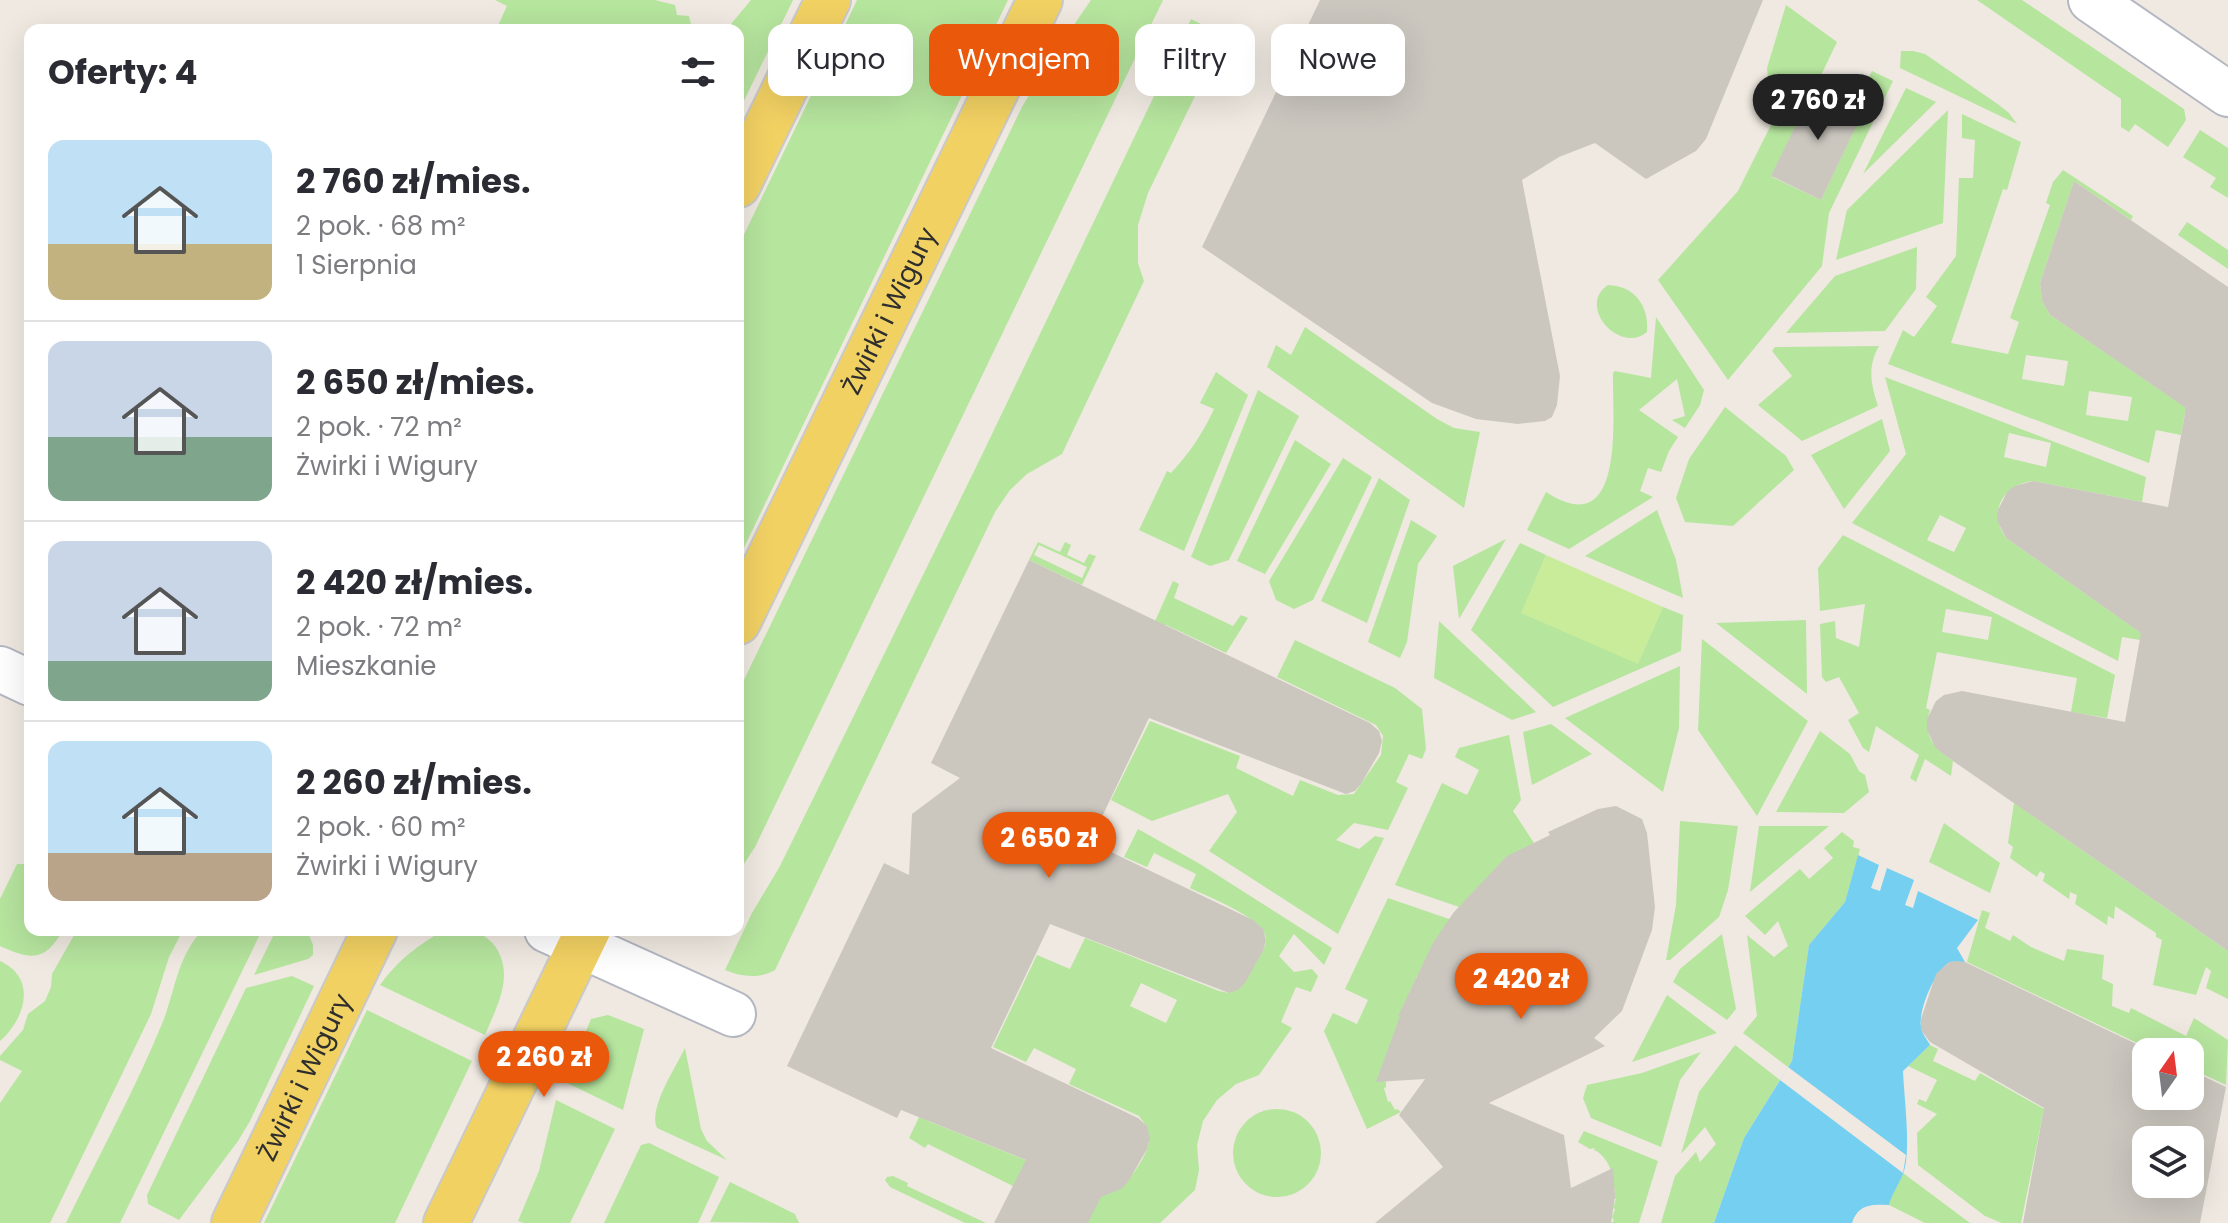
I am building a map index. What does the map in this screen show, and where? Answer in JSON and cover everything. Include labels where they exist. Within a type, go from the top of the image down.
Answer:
[{"type":"main road","points":[[744,173],[828,0]]},
{"type":"main road","name":"Żwirki i Wigury","points":[[744,610],[1040,0]]},
{"type":"main road","name":"Żwirki i Wigury","points":[[234,1223],[372,936]]},
{"type":"main road","points":[[446,1223],[572,936]]},
{"type":"street","points":[[2091,0],[2228,94]]},
{"type":"street","points":[[0,669],[24,680]]},
{"type":"street","points":[[574,936],[733,1014]]},
{"type":"green space","points":[[495,0],[655,0],[675,5],[677,15],[689,16],[691,24],[499,24],[507,6]]},
{"type":"green space","points":[[751,0],[793,0],[781,24],[768,24],[768,51],[744,101],[744,24],[731,24]]},
{"type":"green space","points":[[857,0],[1008,0],[996,24],[929,24],[929,96],[962,96],[744,548],[744,235],[811,96],[913,96],[913,24],[845,24]]},
{"type":"green space","points":[[1091,0],[1163,0],[1151,24],[1135,24],[1135,58],[1119,91],[1119,24],[1075,24]]},
{"type":"green space","points":[[1977,0],[2022,0],[2184,109],[2186,120],[2168,147],[2135,124],[2129,132],[2121,127],[2121,99]]},
{"type":"green space","points":[[1786,5],[1837,42],[1772,177],[1821,200],[1875,86],[1867,81],[1872,71],[1893,81],[1829,213],[1822,266],[1728,380],[1658,280],[1738,191],[1773,121],[1767,68]]},
{"type":"green space","points":[[1901,51],[1925,54],[1999,105],[2017,124],[1900,68]]},
{"type":"green space","points":[[1906,88],[1936,102],[1863,174]]},
{"type":"green space","points":[[1028,96],[1117,96],[755,847],[744,864],[744,680]]},
{"type":"green space","points":[[1154,96],[1195,96],[1148,193],[1138,225],[1138,263],[1144,281],[1062,454],[1027,474],[1010,490],[995,512],[775,970],[750,976],[725,970],[741,936],[744,936],[752,913],[780,866]]},
{"type":"green space","points":[[1948,110],[1943,223],[1836,260],[1847,210]]},
{"type":"green space","points":[[1962,114],[2021,142],[2007,190],[2003,189],[1951,343],[2008,354],[2019,322],[2010,318],[2050,205],[2046,203],[2053,182],[2063,170],[2133,216],[2131,220],[2074,181],[2040,283],[2042,301],[2050,315],[2191,411],[2185,413],[2181,435],[2156,430],[2149,463],[1888,364],[1903,330],[1914,337],[1937,306],[1926,297],[1956,256],[1959,178],[1973,178],[1975,140],[1962,138]],"holes":[[[2026,355],[2068,361],[2064,386],[2022,379]],[[2089,391],[2132,397],[2128,421],[2086,415]]]},
{"type":"green space","points":[[2200,130],[2228,148],[2228,198],[2210,187],[2216,178],[2183,157]]},
{"type":"green space","points":[[2187,222],[2228,250],[2228,269],[2178,235]]},
{"type":"green space","points":[[1917,247],[1916,289],[1885,331],[1786,333],[1835,276]]},
{"type":"green space","points":[[1608,285],[1626,289],[1638,299],[1646,314],[1647,332],[1636,337],[1625,337],[1605,325],[1597,304],[1599,294]]},
{"type":"green space","points":[[1656,317],[1704,390],[1700,405],[1685,428],[1672,420],[1685,416],[1677,379],[1639,410],[1678,437],[1661,472],[1648,468],[1640,491],[1653,497],[1569,549],[1527,530],[1546,492],[1572,504],[1590,502],[1603,489],[1613,443],[1613,373],[1651,378]]},
{"type":"green space","points":[[1305,327],[1437,419],[1454,428],[1480,432],[1464,508],[1267,367],[1276,345],[1291,355]]},
{"type":"green space","points":[[1879,346],[1871,376],[1878,406],[1802,441],[1758,405],[1792,376],[1772,351],[1775,347]]},
{"type":"green space","points":[[1216,372],[1248,395],[1184,551],[1139,530],[1167,471],[1171,473],[1184,458],[1210,418],[1214,409],[1200,403]]},
{"type":"green space","points":[[1885,377],[2146,477],[2142,502],[2033,481],[2022,484],[2013,488],[2001,501],[1998,519],[2006,538],[2147,637],[2140,640],[2122,637],[2118,661],[1852,523],[1906,454]],"holes":[[[2009,433],[2051,443],[2046,467],[2004,457]],[[1940,515],[1966,528],[1954,552],[1927,540]]]},
{"type":"green space","points":[[1258,390],[1299,416],[1229,560],[1210,566],[1191,557]]},
{"type":"green space","points":[[1725,407],[1786,456],[1794,470],[1733,526],[1685,522],[1676,498],[1689,459]]},
{"type":"green space","points":[[1882,419],[1890,451],[1844,509],[1811,455]]},
{"type":"green space","points":[[1295,440],[1331,464],[1265,574],[1237,561]]},
{"type":"green space","points":[[1343,458],[1372,477],[1313,600],[1294,609],[1276,600],[1269,581]]},
{"type":"green space","points":[[1379,478],[1410,500],[1367,623],[1321,601]]},
{"type":"green space","points":[[1657,510],[1676,560],[1683,598],[1585,556]]},
{"type":"green space","points":[[1411,520],[1437,536],[1418,564],[1407,642],[1400,658],[1368,642]]},
{"type":"green space","points":[[1843,535],[2115,675],[2107,718],[2071,712],[2077,678],[1937,652],[1926,708],[1930,710],[1927,726],[1931,740],[1953,761],[1951,776],[1925,759],[1916,782],[1910,778],[1919,755],[1876,726],[1869,752],[1863,748],[1848,720],[1859,713],[1839,677],[1826,682],[1822,677],[1820,624],[1835,621],[1836,638],[1859,647],[1865,604],[1820,611],[1818,568]],"holes":[[[1946,609],[1992,617],[1988,640],[1942,632]]]},
{"type":"green space","points":[[1506,539],[1459,619],[1453,566]]},
{"type":"green space","points":[[1038,542],[1060,552],[1065,542],[1071,545],[1067,555],[1084,563],[1089,554],[1096,556],[1082,585],[1029,560]],"holes":[[[1039,545],[1087,567],[1082,578],[1034,555]]]},
{"type":"green space","points":[[1520,543],[1546,555],[1522,613],[1638,663],[1663,607],[1683,615],[1681,651],[1553,707],[1471,630]]},
{"type":"green space","points":[[1546,555],[1663,607],[1638,664],[1521,613]]},
{"type":"green space","points":[[1173,581],[1179,584],[1174,598],[1233,626],[1241,615],[1248,618],[1226,653],[1166,625],[1152,628]]},
{"type":"green space","points":[[1806,620],[1807,694],[1716,623]]},
{"type":"green space","points":[[1439,621],[1536,712],[1512,720],[1434,678]]},
{"type":"green space","points":[[1702,639],[1808,721],[1757,816],[1698,730]]},
{"type":"green space","points":[[1295,640],[1395,688],[1422,709],[1426,749],[1422,759],[1409,754],[1396,782],[1408,788],[1388,830],[1354,823],[1336,840],[1359,849],[1375,836],[1384,838],[1338,934],[1209,851],[1237,812],[1228,794],[1152,821],[1111,800],[1150,721],[1240,756],[1236,768],[1293,796],[1300,780],[1338,795],[1354,794],[1381,755],[1383,736],[1376,725],[1277,677]]},
{"type":"green space","points":[[1680,666],[1679,728],[1663,792],[1565,718]]},
{"type":"green space","points":[[1551,724],[1592,754],[1532,785],[1523,732]]},
{"type":"green space","points":[[1820,731],[1850,754],[1859,771],[1865,775],[1869,792],[1844,813],[1776,812]]},
{"type":"green space","points":[[1509,735],[1521,800],[1513,811],[1534,843],[1462,908],[1395,885],[1442,783],[1467,795],[1479,770],[1455,757],[1459,748]]},
{"type":"green space","points":[[2014,803],[2228,951],[2228,999],[2206,988],[2211,971],[2206,967],[2196,995],[2153,985],[2162,940],[2156,937],[2156,933],[2115,906],[2114,919],[2108,916],[2107,925],[2075,904],[2077,895],[2070,892],[2069,899],[2043,881],[2045,874],[2040,871],[2037,877],[2010,858],[2013,847],[2008,843]]},
{"type":"green space","points":[[1680,821],[1738,826],[1728,890],[1719,917],[1670,960],[1666,960],[1676,905]]},
{"type":"green space","points":[[1944,823],[2000,863],[1990,893],[1929,862]]},
{"type":"green space","points":[[1759,826],[1829,826],[1750,892]]},
{"type":"green space","points":[[1138,829],[1200,864],[1332,948],[1324,965],[1294,934],[1279,956],[1294,972],[1312,969],[1318,976],[1311,992],[1296,987],[1281,1022],[1292,1028],[1259,1075],[1236,1084],[1217,1100],[1203,1121],[1197,1145],[1199,1170],[1195,1190],[1160,1223],[1088,1223],[928,1144],[925,1148],[909,1138],[924,1107],[928,1121],[1103,1191],[1119,1189],[1130,1177],[1148,1147],[1148,1130],[1139,1116],[1069,1084],[1076,1069],[1034,1048],[1026,1062],[993,1047],[1037,955],[1070,969],[1085,938],[1229,993],[1248,976],[1263,950],[1266,938],[1263,930],[1246,916],[1190,888],[1196,874],[1154,853],[1147,867],[1124,857]],"holes":[[[1141,983],[1177,1000],[1166,1023],[1130,1006]]]},
{"type":"green space","points":[[1842,832],[1854,841],[1853,847],[1860,849],[1845,902],[1809,945],[1792,1061],[1788,1067],[1743,1033],[1757,1016],[1747,935],[1774,957],[1788,946],[1778,921],[1765,935],[1745,916],[1800,869],[1809,879],[1833,858],[1824,848]]},
{"type":"green space","points":[[17,864],[24,864],[24,936],[59,936],[50,948],[29,956],[0,946],[0,899]]},
{"type":"green space","points":[[1388,898],[1452,920],[1419,971],[1421,973],[1416,977],[1417,982],[1411,989],[1397,1025],[1384,1088],[1388,1102],[1401,1112],[1367,1129],[1324,1031],[1333,1013],[1357,1024],[1368,1000],[1345,989]]},
{"type":"green space","points":[[1982,910],[1990,913],[1985,928],[2010,941],[2013,935],[2031,947],[2064,961],[2067,949],[2104,955],[2102,979],[2113,984],[2112,1006],[2129,1013],[2131,1008],[2186,1036],[2194,1018],[2228,1040],[2226,1085],[2204,1075],[2204,1038],[2132,1038],[2132,1041],[1967,962]]},
{"type":"green space","points":[[1722,934],[1736,1009],[1727,1020],[1673,982],[1680,969]]},
{"type":"green space","points":[[74,936],[180,936],[169,957],[151,1014],[50,1223],[0,1223],[0,1103],[22,1071],[0,1060],[0,1056],[23,1030],[28,1014],[45,1001],[52,974]]},
{"type":"green space","points":[[198,936],[259,936],[120,1223],[66,1223],[153,1045],[183,960]]},
{"type":"green space","points":[[273,936],[309,936],[313,955],[308,959],[254,975]]},
{"type":"green space","points":[[434,936],[484,936],[495,946],[504,968],[504,979],[485,1035],[380,985],[394,968]]},
{"type":"green space","points":[[0,961],[19,977],[24,999],[16,1021],[0,1041]]},
{"type":"green space","points":[[292,976],[314,986],[238,1141],[179,1220],[148,1204],[147,1195],[246,988]]},
{"type":"green space","points":[[1667,995],[1717,1033],[1632,1062]]},
{"type":"green space","points":[[367,1010],[472,1061],[395,1223],[264,1223]]},
{"type":"green space","points":[[608,1015],[644,1029],[623,1110],[565,1082],[591,1019]]},
{"type":"green space","points":[[1735,1045],[1780,1080],[1744,1138],[1714,1223],[1661,1223],[1675,1176],[1696,1152],[1700,1162],[1716,1144],[1705,1127],[1681,1154],[1699,1092]]},
{"type":"green space","points":[[1930,1045],[1938,1049],[1933,1061],[1975,1081],[1980,1073],[2044,1109],[2021,1223],[2002,1223],[1985,1216],[1918,1165],[1917,1133],[1937,1114],[1917,1104],[1919,1099],[1926,1102],[1937,1080],[1908,1066]]},
{"type":"green space","points":[[685,1048],[701,1129],[707,1141],[727,1160],[657,1128],[656,1110]]},
{"type":"green space","points":[[1701,1052],[1680,1080],[1661,1147],[1591,1118],[1583,1098],[1587,1085],[1642,1073]]},
{"type":"green space","points":[[556,1100],[615,1129],[570,1223],[524,1223],[518,1221],[539,1171]]},
{"type":"green space","points":[[1277,1109],[1294,1112],[1308,1122],[1318,1136],[1321,1153],[1318,1170],[1308,1184],[1294,1194],[1277,1197],[1260,1194],[1246,1184],[1236,1170],[1233,1153],[1236,1136],[1246,1122],[1260,1112]]},
{"type":"green space","points":[[1584,1131],[1658,1161],[1639,1223],[1611,1223],[1614,1221],[1616,1199],[1613,1198],[1615,1189],[1611,1172],[1595,1148],[1590,1149],[1578,1142]]},
{"type":"green space","points":[[649,1143],[719,1177],[698,1223],[604,1223],[641,1145]]},
{"type":"green space","points":[[1903,1173],[1970,1223],[1925,1223],[1889,1205],[1893,1189]]},
{"type":"green space","points":[[893,1176],[908,1183],[907,1186],[986,1223],[965,1223],[890,1187],[885,1180]]},
{"type":"green space","points":[[730,1182],[795,1214],[799,1223],[710,1222]]},
{"type":"water","points":[[1858,855],[1879,865],[1871,888],[1880,891],[1887,868],[1914,880],[1905,905],[1913,908],[1918,891],[1978,920],[1957,948],[1965,962],[1950,962],[1933,982],[1921,1020],[1923,1034],[1930,1045],[1903,1071],[1907,1136],[1902,1175],[1889,1205],[1871,1205],[1862,1209],[1852,1223],[1714,1223],[1744,1138],[1792,1061],[1809,945],[1845,902]]},
{"type":"pier","points":[[1788,1067],[1906,1155],[1903,1173],[1780,1080]]},
{"type":"building","points":[[1320,0],[1763,0],[1706,139],[1696,151],[1646,179],[1595,143],[1559,157],[1522,180],[1560,376],[1557,405],[1552,417],[1545,421],[1518,424],[1476,419],[1432,403],[1202,247],[1274,96],[1405,96],[1405,24],[1309,24]]},
{"type":"building","points":[[1816,84],[1865,108],[1821,200],[1771,176]]},
{"type":"building","points":[[2074,181],[2228,287],[2228,951],[1943,754],[1935,747],[1927,730],[1927,719],[1936,701],[1944,695],[1962,691],[2125,722],[2141,633],[2006,538],[1997,520],[1998,510],[2007,492],[2015,486],[2033,481],[2168,507],[2186,408],[2050,315],[2042,301],[2040,283]]},
{"type":"building","points":[[1029,560],[1370,723],[1379,731],[1382,741],[1379,753],[1361,784],[1355,791],[1346,794],[1149,718],[1090,842],[1253,920],[1263,929],[1266,940],[1245,983],[1229,993],[1050,924],[991,1048],[1138,1118],[1147,1126],[1150,1138],[1147,1149],[1128,1182],[1121,1189],[1101,1197],[1088,1223],[994,1223],[1026,1160],[901,1110],[897,1118],[787,1066],[884,863],[909,875],[912,814],[960,778],[931,763]]},
{"type":"building","points":[[1616,806],[1642,819],[1647,833],[1655,907],[1652,930],[1622,1011],[1594,1038],[1605,1046],[1489,1103],[1564,1135],[1571,1188],[1613,1168],[1615,1197],[1611,1223],[1375,1223],[1443,1167],[1399,1115],[1425,1079],[1376,1082],[1398,1016],[1433,943],[1454,912],[1507,856],[1550,835],[1548,832],[1598,809]]},
{"type":"building","points":[[1949,962],[1965,962],[2132,1042],[2132,1110],[2204,1110],[2204,1077],[2226,1087],[2200,1223],[2023,1223],[2044,1108],[1930,1042],[1921,1030],[1921,1019],[1936,974]]}]
